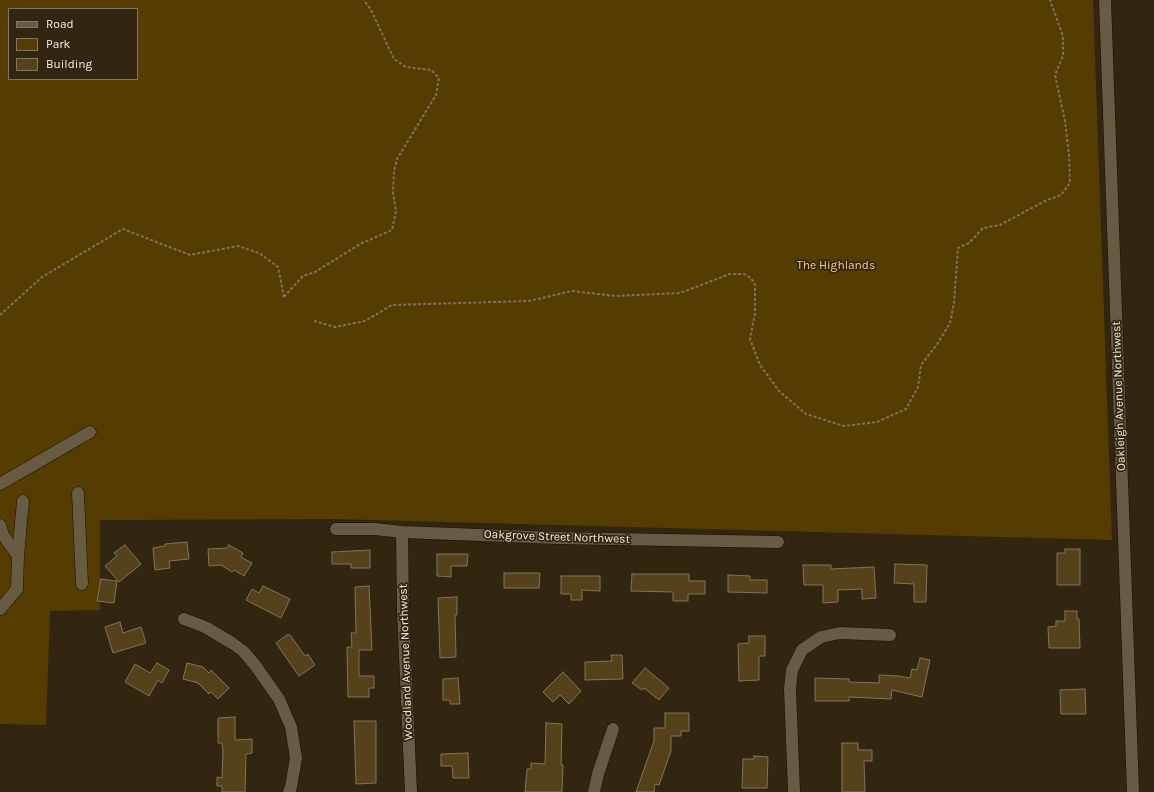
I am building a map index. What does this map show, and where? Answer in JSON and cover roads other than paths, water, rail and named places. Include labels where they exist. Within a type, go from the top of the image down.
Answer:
[{"type":"street","name":"Oakleigh Avenue Northwest","points":[[1105,0],[1133,792]]},
{"type":"street","points":[[0,484],[90,432]]},
{"type":"street","points":[[78,493],[82,584]]},
{"type":"street","points":[[0,609],[17,589],[18,556],[23,501]]},
{"type":"street","points":[[0,524],[3,535],[18,556]]},
{"type":"street","name":"Oakgrove Street Northwest","points":[[336,529],[376,529],[402,532],[558,538],[778,542]]},
{"type":"street","name":"Woodland Avenue Northwest","points":[[402,532],[403,610],[411,792]]},
{"type":"street","points":[[184,619],[206,627],[238,647],[254,665],[279,699],[291,727],[296,758],[289,792]]},
{"type":"street","points":[[794,792],[790,689],[792,670],[802,650],[821,637],[840,633],[890,635]]},
{"type":"street","points":[[594,792],[598,774],[613,729]]},
{"type":"park label","name":"The Highlands","points":[[836,266]]}]
